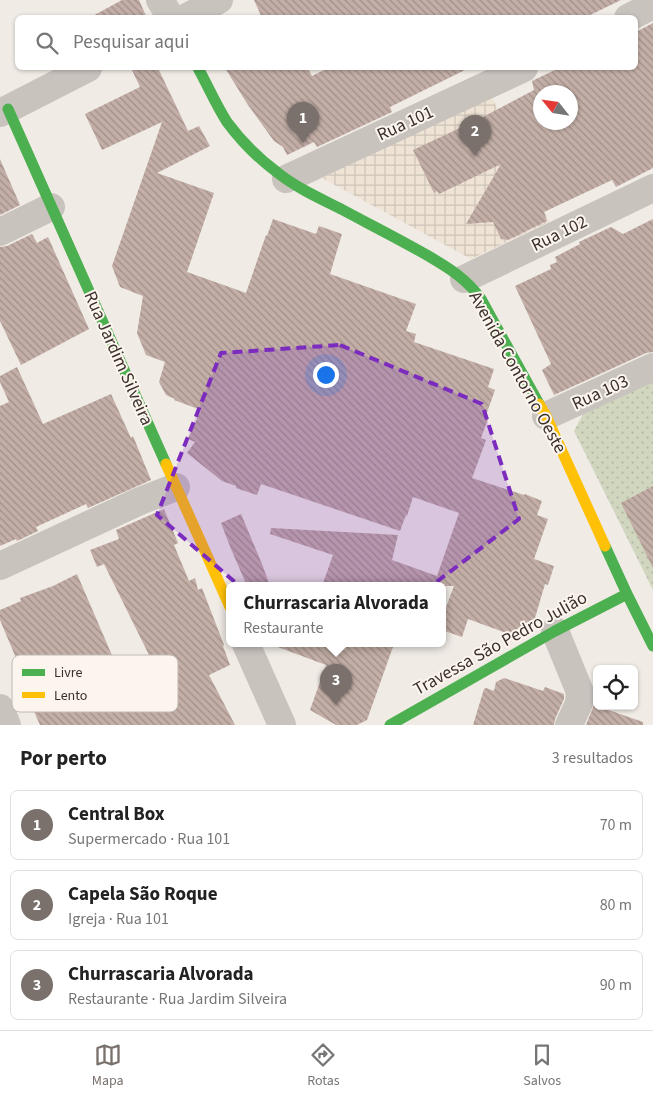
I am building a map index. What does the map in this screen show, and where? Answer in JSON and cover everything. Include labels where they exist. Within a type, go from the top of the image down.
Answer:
[{"type":"street","points":[[160,0],[169,15]]},
{"type":"street","points":[[191,15],[219,0]]},
{"type":"street","points":[[634,15],[653,5]]},
{"type":"street","points":[[4,111],[84,70]]},
{"type":"street","name":"Avenida Contorno Oeste","points":[[199,70],[226,120],[242,141],[286,179],[413,247],[464,278],[474,289],[546,416],[627,594],[653,646]]},
{"type":"street","name":"Rua 101","points":[[286,179],[520,70]]},
{"type":"street","name":"Rua Jardim Silveira","points":[[4,111],[51,207],[226,598]]},
{"type":"street","name":"Rua 102","points":[[464,278],[653,188]]},
{"type":"street","points":[[0,232],[51,207]]},
{"type":"street","name":"Rua 103","points":[[546,416],[653,367]]},
{"type":"street","points":[[0,566],[140,501],[176,487]]},
{"type":"street","name":"Travessa São Pedro Julião","points":[[390,725],[556,631],[627,594]]},
{"type":"street","points":[[556,631],[580,692],[579,703],[569,725]]},
{"type":"street","points":[[247,647],[282,725]]},
{"type":"street","points":[[0,708],[7,725]]},
{"type":"highlighted area","points":[[340,345],[482,404],[519,519],[375,629],[265,608],[157,515],[221,353]]},
{"type":"green space","points":[[653,380],[653,590],[574,431],[583,414]]},
{"type":"shaded area","points":[[491,95],[549,222],[471,259],[322,178],[473,105]]},
{"type":"building","points":[[122,0],[139,0],[146,15],[94,15]]},
{"type":"building","points":[[254,0],[621,0],[590,15],[261,15]]},
{"type":"building","points":[[653,23],[653,168],[616,187],[612,180],[544,212],[547,221],[508,240],[501,239],[493,222],[466,224],[501,164],[439,194],[437,191],[434,193],[413,150],[479,119],[533,91],[533,130],[578,130],[578,85],[533,86],[532,81],[555,70],[638,70],[638,31]]},
{"type":"building","points":[[132,70],[159,70],[188,131],[199,126],[210,146],[157,173],[214,193],[187,272],[246,293],[273,219],[316,234],[319,226],[342,234],[330,274],[416,304],[406,331],[416,334],[414,342],[494,369],[488,387],[495,390],[485,418],[488,419],[481,438],[486,440],[472,478],[542,501],[537,515],[548,519],[534,559],[554,566],[548,585],[545,584],[535,618],[509,634],[468,619],[462,637],[446,631],[446,607],[454,586],[446,586],[446,582],[323,582],[333,555],[270,534],[271,528],[398,535],[392,560],[437,576],[459,513],[413,497],[400,531],[261,484],[257,495],[236,488],[236,486],[222,481],[187,453],[195,442],[188,439],[201,410],[166,395],[159,382],[165,362],[146,355],[137,333],[143,296],[120,287],[112,266],[162,122],[102,150],[85,114],[140,87]]},
{"type":"building","points":[[226,70],[309,70],[312,76],[324,70],[465,70],[390,107],[392,112],[317,147],[314,142],[287,155],[283,147],[274,141]]},
{"type":"building","points":[[0,159],[20,205],[0,215]]},
{"type":"building","points":[[653,219],[653,352],[646,353],[554,395],[542,370],[551,364],[515,286],[551,269],[550,265],[557,262],[555,257],[580,244],[579,242],[611,227],[623,234]]},
{"type":"building","points":[[32,234],[37,243],[48,237],[89,329],[21,365],[0,321],[0,247],[7,246]]},
{"type":"building","points":[[17,367],[43,424],[111,394],[131,438],[133,436],[151,480],[88,508],[86,504],[36,527],[38,531],[17,541],[16,539],[0,546],[0,406],[9,402],[0,382],[0,376]]},
{"type":"building","points":[[653,486],[653,568],[621,503]]},
{"type":"building","points":[[164,509],[178,543],[174,545],[189,581],[195,578],[198,590],[202,588],[224,645],[230,665],[209,675],[235,725],[40,725],[34,712],[178,712],[178,655],[149,655],[104,564],[97,567],[90,550],[119,539],[116,530]]},
{"type":"building","points":[[241,514],[269,582],[245,582],[221,523]]},
{"type":"building","points":[[77,574],[112,655],[15,655],[0,620],[0,610],[21,601],[20,598],[53,586]]},
{"type":"building","points":[[278,647],[393,647],[367,720],[357,725],[336,725],[310,710],[326,665]]},
{"type":"building","points":[[504,678],[543,691],[545,687],[564,694],[564,699],[554,725],[473,725],[484,689],[494,691],[496,682]]},
{"type":"building","points":[[593,708],[593,710],[608,710],[643,722],[643,725],[586,725]]},
{"type":"traffic: fast","points":[[199,70],[227,122],[244,143],[271,168],[300,188],[433,259],[455,273],[469,285],[481,299],[539,404]]},
{"type":"traffic: fast","points":[[8,109],[166,464]]},
{"type":"traffic: fast","points":[[605,546],[653,646]]},
{"type":"traffic: fast","points":[[390,725],[555,631],[627,594]]},
{"type":"traffic: slow","points":[[539,404],[605,546]]},
{"type":"traffic: slow","points":[[166,464],[226,598]]},
{"type":"place","name":"Central Box","points":[[303,143]]},
{"type":"place","name":"Capela São Roque","points":[[475,156]]},
{"type":"place","name":"Churrascaria Alvorada","points":[[336,705]]}]
